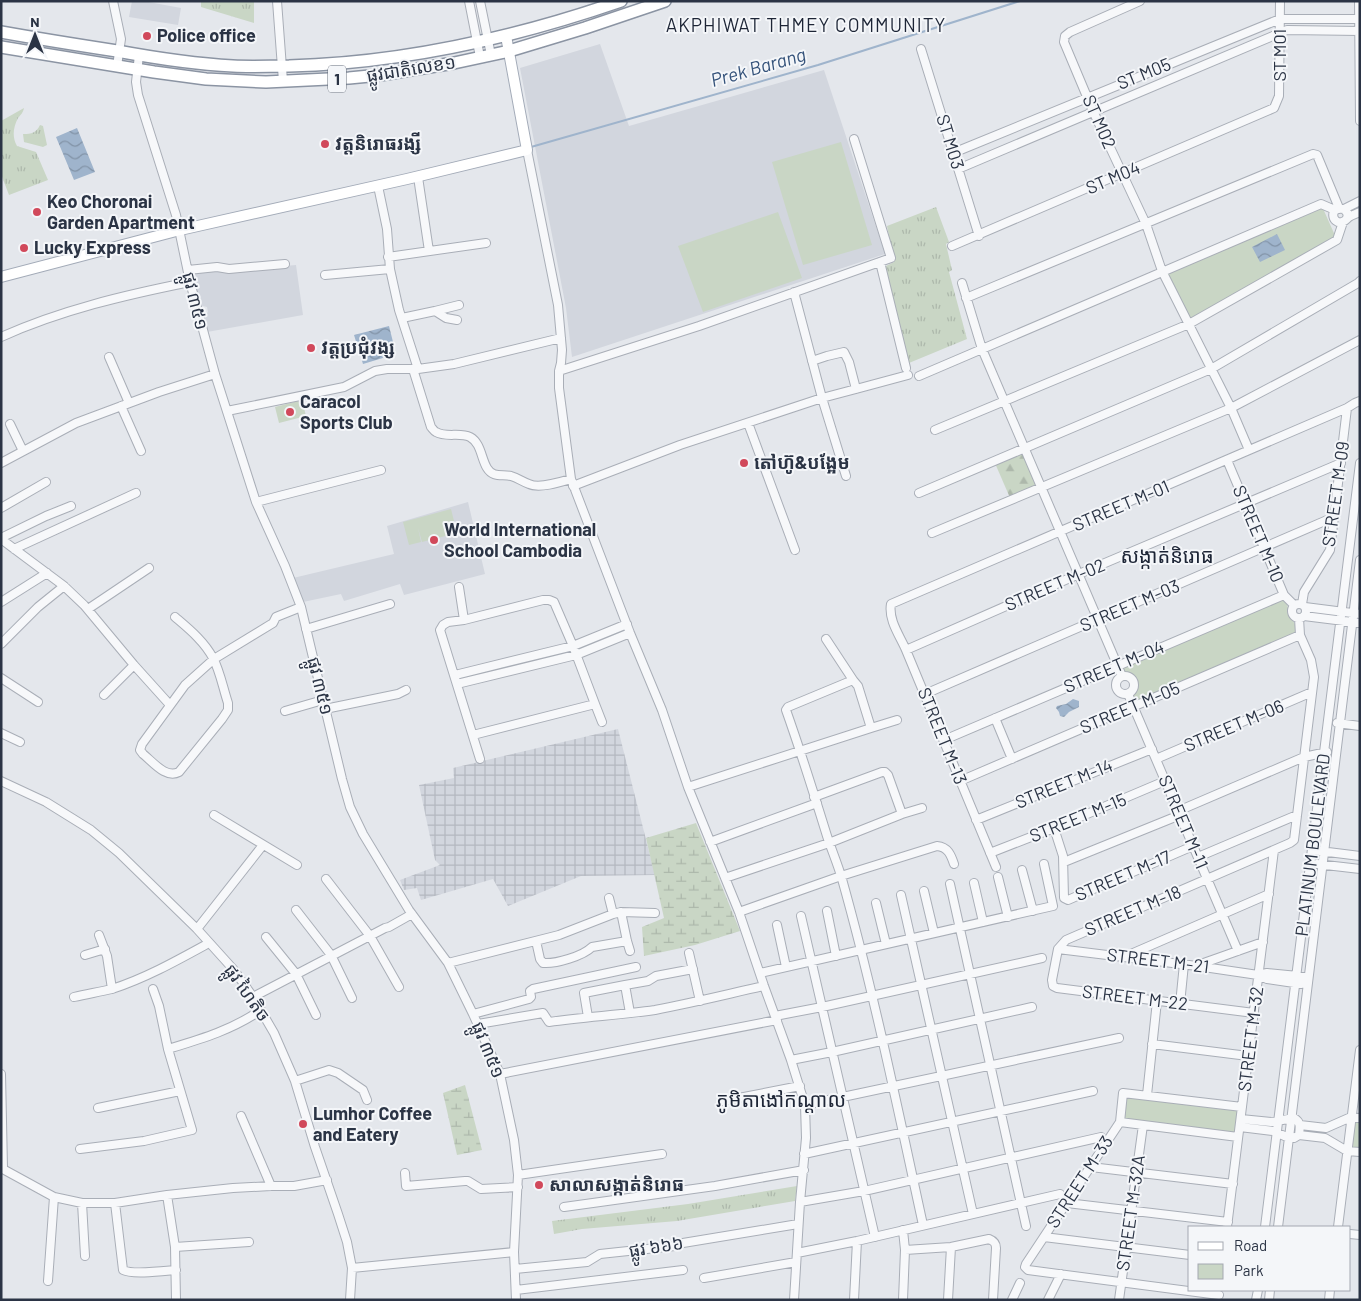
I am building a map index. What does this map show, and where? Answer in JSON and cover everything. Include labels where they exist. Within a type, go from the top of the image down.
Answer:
[{"type":"highway","name":"ផ្លូវជាតិលេខ១","points":[[1,32],[205,64],[282,66],[348,63],[390,58],[482,42],[580,16],[621,1]]},
{"type":"highway","name":"ផ្លូវជាតិលេខ១","points":[[1,48],[206,79],[282,81],[349,78],[392,73],[509,51],[665,1]]},
{"type":"highway","points":[[390,58],[392,73]]},
{"type":"main road","points":[[1,277],[180,230],[378,186],[527,150],[506,36]]},
{"type":"street","points":[[113,1],[121,39],[117,66]]},
{"type":"street","points":[[278,1],[282,81]]},
{"type":"street","points":[[469,1],[486,56]]},
{"type":"street","points":[[480,1],[482,42]]},
{"type":"street","name":"ST M02","points":[[1140,1],[1070,32],[1065,36],[1064,42],[1087,97],[1146,224],[1162,271],[1231,408],[1249,450]]},
{"type":"street","name":"ST M01","points":[[1274,108],[1279,96],[1280,1]]},
{"type":"street","points":[[1360,1],[1360,121]]},
{"type":"street","name":"ST M05","points":[[953,154],[1280,18],[1360,19]]},
{"type":"street","points":[[1324,19],[1324,30]]},
{"type":"street","name":"ST M05","points":[[958,169],[1280,32],[1286,30],[1360,31]]},
{"type":"street","name":"ST M03","points":[[921,49],[979,236]]},
{"type":"street","name":"ផ្លូវ ៣៥១","points":[[139,55],[136,82],[138,95],[180,230],[190,282],[215,374],[256,502],[285,566],[301,609],[350,807],[363,834],[411,912],[448,963],[500,1074],[514,1140],[518,1175],[514,1252],[516,1300]]},
{"type":"street","name":"ST M04","points":[[952,246],[1274,108]]},
{"type":"street","points":[[559,371],[646,344],[891,258],[854,139]]},
{"type":"street","points":[[527,150],[558,305],[562,350],[559,388],[572,482],[662,710],[688,788],[739,912],[805,1105],[806,1138],[798,1224],[794,1300]]},
{"type":"street","points":[[966,298],[1312,154],[1317,155],[1339,209]]},
{"type":"street","points":[[418,176],[429,251]]},
{"type":"street","points":[[378,186],[387,229],[390,269],[430,426],[436,432],[465,435],[473,439],[480,450],[487,468],[492,473],[498,476],[510,476],[535,486],[572,482],[907,371],[880,262]]},
{"type":"street","points":[[1360,201],[1339,209],[1333,213],[1333,217],[1335,221],[1339,222],[1360,212]]},
{"type":"street","points":[[919,376],[1320,204],[1339,209],[1348,214],[1337,240],[1189,324],[935,430]]},
{"type":"street","points":[[388,257],[486,243]]},
{"type":"street","points":[[188,270],[217,267],[229,269],[285,264]]},
{"type":"street","points":[[325,274],[390,269]]},
{"type":"street","points":[[1,337],[30,325],[96,303],[190,282]]},
{"type":"street","points":[[962,282],[982,349],[1122,676]]},
{"type":"street","points":[[919,493],[1211,369],[1359,282]]},
{"type":"street","points":[[794,292],[822,398],[846,476]]},
{"type":"street","points":[[402,318],[459,304]]},
{"type":"street","points":[[435,311],[446,318],[457,320]]},
{"type":"street","points":[[227,411],[344,387],[375,371],[416,369],[454,364],[561,338]]},
{"type":"street","points":[[932,533],[1231,408],[1360,340]]},
{"type":"street","points":[[812,361],[844,352],[849,362],[856,389]]},
{"type":"street","points":[[109,357],[141,451]]},
{"type":"street","points":[[1,463],[76,424],[159,392],[215,374]]},
{"type":"street","name":"STREET M-01","points":[[891,604],[1349,408],[1355,403],[1360,403]]},
{"type":"street","name":"STREET M-09","points":[[1300,605],[1304,592],[1330,550],[1349,408]]},
{"type":"street","points":[[10,424],[23,451]]},
{"type":"street","points":[[748,424],[795,550]]},
{"type":"street","name":"STREET M-10","points":[[1227,460],[1284,595],[1300,605]]},
{"type":"street","name":"STREET M-02","points":[[906,650],[1341,463]]},
{"type":"street","name":"PLATINUM BOULEVARD","points":[[1265,1226],[1360,463]]},
{"type":"street","points":[[256,502],[381,470]]},
{"type":"street","points":[[1,508],[46,482]]},
{"type":"street","points":[[14,549],[136,493]]},
{"type":"street","points":[[71,506],[1,538],[64,586],[88,609],[134,665],[170,704]]},
{"type":"street","name":"STREET M-03","points":[[925,694],[1334,517]]},
{"type":"street","name":"PLATINUM BOULEVARD","points":[[1278,1226],[1336,751],[1356,623],[1360,560]]},
{"type":"street","points":[[88,609],[149,568]]},
{"type":"street","points":[[1,602],[47,573]]},
{"type":"street","points":[[1,644],[38,607],[64,586]]},
{"type":"street","points":[[459,587],[464,620]]},
{"type":"street","name":"STREET M-04","points":[[944,740],[1284,595]]},
{"type":"street","points":[[480,759],[440,630],[448,622],[464,620],[543,600],[554,602],[602,722]]},
{"type":"street","points":[[306,629],[390,604]]},
{"type":"street","name":"STREET M-13","points":[[891,604],[891,618],[925,694],[996,867]]},
{"type":"street","points":[[1198,857],[1297,815],[1314,669],[1300,635],[1302,617],[1306,613],[1300,605]]},
{"type":"street","points":[[1356,614],[1300,605],[1292,608],[1294,616],[1356,623]]},
{"type":"street","points":[[174,617],[194,633],[214,659],[228,703],[228,710],[179,772],[174,775],[167,774],[140,750],[142,744],[184,685],[214,659],[273,622],[276,617],[301,609]]},
{"type":"street","points":[[455,675],[574,650],[627,624]]},
{"type":"street","points":[[457,684],[630,633]]},
{"type":"street","name":"STREET M-05","points":[[960,781],[1300,635]]},
{"type":"street","points":[[826,639],[858,686],[871,728]]},
{"type":"street","points":[[104,696],[134,665]]},
{"type":"street","points":[[1122,676],[1131,678],[1134,683],[1134,689],[1128,694],[1122,694],[1116,687],[1116,681],[1122,676]]},
{"type":"street","points":[[1,678],[38,702]]},
{"type":"street","points":[[854,680],[786,708],[786,710],[841,876],[861,950],[923,1226]]},
{"type":"street","points":[[325,709],[398,694],[406,690]]},
{"type":"street","name":"STREET M-06","points":[[1156,760],[1312,692]]},
{"type":"street","name":"STREET M-11","points":[[1128,694],[1238,951]]},
{"type":"street","points":[[284,711],[323,700]]},
{"type":"street","points":[[473,735],[595,704]]},
{"type":"street","points":[[994,718],[1012,759]]},
{"type":"street","points":[[688,788],[897,720]]},
{"type":"street","points":[[1328,722],[1360,726]]},
{"type":"street","points":[[1,733],[20,742]]},
{"type":"street","name":"STREET M-14","points":[[976,820],[1152,749]]},
{"type":"street","points":[[1064,862],[1304,757],[1312,750],[1336,751]]},
{"type":"street","points":[[710,842],[882,772],[888,775],[902,814]]},
{"type":"street","name":"ផ្លូវ ហៃតិច","points":[[1,781],[46,802],[91,830],[119,853],[197,929],[234,970],[253,997],[274,1033],[294,1081],[347,1242],[352,1268],[350,1300]]},
{"type":"street","name":"STREET M-15","points":[[990,853],[1166,781]]},
{"type":"street","points":[[725,878],[922,808]]},
{"type":"street","points":[[214,815],[297,864]]},
{"type":"street","name":"STREET M-18","points":[[1058,949],[1066,940],[1293,841],[1297,815]]},
{"type":"street","name":"STREET M-17","points":[[1054,828],[1064,862],[1064,898],[1068,900],[1193,846]]},
{"type":"street","points":[[197,929],[263,845]]},
{"type":"street","points":[[739,912],[841,876],[937,846],[942,846],[950,852],[954,864]]},
{"type":"street","name":"STREET M-32","points":[[1227,1225],[1274,850]]},
{"type":"street","points":[[1312,850],[1360,856]]},
{"type":"street","points":[[1310,863],[1360,869]]},
{"type":"street","points":[[760,973],[1053,906],[1044,864]]},
{"type":"street","points":[[1022,870],[1033,911]]},
{"type":"street","points":[[998,877],[1008,917]]},
{"type":"street","points":[[326,879],[370,936],[398,987]]},
{"type":"street","points":[[974,883],[983,922]]},
{"type":"street","points":[[950,884],[1026,1226]]},
{"type":"street","points":[[924,891],[934,934]]},
{"type":"street","points":[[1124,957],[1269,894]]},
{"type":"street","points":[[901,895],[973,1214]]},
{"type":"street","points":[[609,898],[617,913],[630,951]]},
{"type":"street","points":[[876,903],[886,944]]},
{"type":"street","points":[[296,910],[331,955],[352,998]]},
{"type":"street","points":[[828,911],[836,956]]},
{"type":"street","points":[[253,997],[385,928],[387,924],[411,912]]},
{"type":"street","points":[[448,963],[536,941],[617,913],[655,913]]},
{"type":"street","points":[[801,916],[875,1237]]},
{"type":"street","points":[[777,926],[786,967]]},
{"type":"street","points":[[99,935],[105,949],[112,989]]},
{"type":"street","points":[[266,937],[296,974],[316,1015]]},
{"type":"street","points":[[536,941],[540,959],[543,963],[549,964],[589,951],[592,947],[627,942]]},
{"type":"street","points":[[1196,966],[1262,942]]},
{"type":"street","points":[[74,997],[112,989],[152,973],[209,943]]},
{"type":"street","points":[[85,955],[105,949]]},
{"type":"street","name":"STREET M-21","points":[[1058,949],[1258,975],[1267,973],[1308,981]]},
{"type":"street","name":"STREET M-22","points":[[1058,949],[1052,980],[1053,986],[1057,988],[1254,1013]]},
{"type":"street","points":[[689,954],[700,1001]]},
{"type":"street","points":[[500,1074],[776,1018],[1042,958]]},
{"type":"street","points":[[1180,1004],[1184,964]]},
{"type":"street","points":[[473,1014],[529,999],[531,997],[530,991],[533,989],[636,967]]},
{"type":"street","points":[[588,1017],[584,994],[648,981],[656,976],[693,969]]},
{"type":"street","points":[[625,985],[630,1013]]},
{"type":"street","points":[[478,1024],[543,1013],[549,1022],[630,1013],[700,1001],[764,986]]},
{"type":"street","points":[[80,1149],[144,1141],[192,1130],[168,1049],[153,989]]},
{"type":"street","points":[[1157,1001],[1147,1095],[1242,1107]]},
{"type":"street","points":[[791,1060],[1032,1007]]},
{"type":"street","points":[[168,1049],[220,1033],[261,1010]]},
{"type":"street","points":[[805,1105],[1119,1038]]},
{"type":"street","points":[[1152,1044],[1248,1056]]},
{"type":"street","points":[[1338,1226],[1347,1151],[1356,1118],[1360,1050]]},
{"type":"street","points":[[294,1081],[328,1070],[338,1073],[363,1090],[366,1100]]},
{"type":"street","points":[[1,1074],[2,1168],[54,1197],[82,1203],[116,1203],[167,1195],[233,1188],[294,1186],[327,1180]]},
{"type":"street","points":[[723,1100],[800,1086]]},
{"type":"street","points":[[98,1108],[180,1091]]},
{"type":"street","points":[[804,1154],[1093,1092]]},
{"type":"street","name":"STREET M-33","points":[[1061,1274],[1028,1270],[1025,1267],[1120,1122],[1123,1092],[1147,1095]]},
{"type":"street","points":[[241,1116],[271,1186]]},
{"type":"street","points":[[1240,1123],[1271,1122],[1291,1118],[1300,1125],[1299,1135]]},
{"type":"street","points":[[1300,1125],[1326,1128],[1356,1118]]},
{"type":"street","points":[[1120,1122],[1238,1137]]},
{"type":"street","points":[[1240,1123],[1270,1130],[1288,1138],[1294,1138],[1299,1135],[1326,1138],[1347,1151],[1360,1152]]},
{"type":"street","name":"STREET M-32A","points":[[1119,1300],[1143,1125]]},
{"type":"street","points":[[1326,1128],[1326,1138]]},
{"type":"street","points":[[800,1202],[864,1191],[1101,1137]]},
{"type":"street","points":[[518,1175],[662,1154]]},
{"type":"street","points":[[1090,1167],[1232,1184]]},
{"type":"street","points":[[564,1207],[715,1186],[804,1170]]},
{"type":"street","points":[[405,1173],[406,1186],[465,1180],[481,1189],[518,1187]]},
{"type":"street","points":[[797,1253],[1060,1194]]},
{"type":"street","points":[[167,1195],[175,1247],[176,1300]]},
{"type":"street","points":[[48,1281],[54,1197]]},
{"type":"street","points":[[82,1203],[85,1256]]},
{"type":"street","points":[[116,1203],[123,1270],[127,1272],[176,1270]]},
{"type":"street","points":[[1067,1203],[1227,1225]]},
{"type":"street","name":"ផ្លូវ ៦៦៦","points":[[515,1269],[587,1262],[600,1254],[675,1246],[683,1243],[798,1224]]},
{"type":"street","points":[[902,1300],[905,1250],[903,1230]]},
{"type":"street","points":[[1044,1237],[1188,1255]]},
{"type":"street","points":[[905,1250],[951,1247],[989,1239],[993,1241],[996,1244],[993,1300]]},
{"type":"street","points":[[854,1300],[857,1241]]},
{"type":"street","points":[[175,1247],[249,1242]]},
{"type":"street","points":[[948,1300],[951,1247]]},
{"type":"street","points":[[352,1268],[514,1252]]},
{"type":"street","points":[[704,1278],[796,1262]]},
{"type":"street","points":[[516,1290],[683,1270]]},
{"type":"street","points":[[1048,1300],[1061,1274],[1188,1291]]},
{"type":"street","points":[[1012,1300],[1020,1283]]},
{"type":"street","points":[[1189,1291],[1219,1295]]},
{"type":"shaded area","points":[[132,1],[143,1],[181,8],[178,25],[129,17]]},
{"type":"shaded area","points":[[600,44],[629,126],[824,70],[885,254],[572,357],[566,308],[520,68]]},
{"type":"shaded area","points":[[296,265],[303,315],[207,332],[203,318],[208,312],[207,307],[199,305],[191,273],[218,269],[228,271]]},
{"type":"shaded area","name":"World International School Cambodia","points":[[468,502],[485,574],[404,595],[400,584],[344,601],[341,594],[303,602],[293,578],[394,554],[387,526]]},
{"type":"shaded area","points":[[618,729],[655,875],[581,876],[508,906],[493,879],[421,900],[417,888],[404,890],[400,880],[440,865],[435,860],[419,785],[454,778],[453,768]]},
{"type":"green space","points":[[201,1],[254,1],[254,23],[201,7]]},
{"type":"green space","points":[[24,108],[15,125],[15,143],[17,146],[36,152],[48,180],[9,195],[1,174],[1,121]]},
{"type":"green space","points":[[40,125],[43,126],[47,145],[43,147],[24,142],[23,134],[29,134],[37,130]]},
{"type":"green space","points":[[841,142],[872,245],[803,265],[772,162]]},
{"type":"green space","points":[[1321,204],[1337,240],[1189,324],[1162,271]]},
{"type":"green space","points":[[936,207],[949,242],[946,244],[952,270],[949,272],[967,339],[909,363],[884,267],[894,262],[887,226]]},
{"type":"green space","points":[[778,212],[802,278],[703,312],[678,246]]},
{"type":"green space","name":"Caracol Sports Club","points":[[302,400],[306,416],[279,423],[275,407]]},
{"type":"green space","points":[[1024,448],[1042,487],[1011,500],[994,461]]},
{"type":"green space","points":[[451,509],[457,533],[422,542],[418,528],[421,542],[409,545],[403,522]]},
{"type":"green space","points":[[1284,595],[1300,635],[1133,707],[1131,692],[1135,684],[1118,666]]},
{"type":"green space","points":[[696,823],[740,931],[695,945],[644,956],[642,927],[664,918],[646,838]]},
{"type":"green space","points":[[465,1085],[482,1150],[457,1155],[443,1093]]},
{"type":"green space","points":[[1123,1093],[1242,1107],[1238,1137],[1120,1122]]},
{"type":"green space","points":[[1351,1117],[1360,1118],[1360,1152],[1347,1151]]},
{"type":"green space","points":[[797,1186],[795,1201],[677,1221],[582,1229],[554,1234],[552,1221],[688,1204]]},
{"type":"water","points":[[77,128],[95,172],[74,180],[56,137]]},
{"type":"water","points":[[1277,234],[1285,250],[1260,262],[1252,247]]},
{"type":"water","points":[[389,326],[396,354],[363,364],[354,335]]},
{"type":"water","points":[[1073,699],[1079,701],[1079,707],[1064,717],[1060,716],[1056,708],[1057,706],[1066,704]]},
{"type":"waterway","name":"Prek Barang","points":[[531,147],[818,65],[1020,1]]},
{"type":"place","name":"Police office","points":[[147,36]]},
{"type":"place","name":"វត្តនិរោធរង្សី","points":[[325,144]]},
{"type":"place","name":"Keo Choronai Garden Apartment","points":[[37,212]]},
{"type":"place","name":"Lucky Express","points":[[24,248]]},
{"type":"place","name":"វត្តប្រជុំវង្ស","points":[[311,348]]},
{"type":"place","name":"Caracol Sports Club","points":[[290,412]]},
{"type":"place","name":"តៅហ៊ូ&បង្អែម","points":[[744,463]]},
{"type":"place","name":"World International School Cambodia","points":[[434,540]]},
{"type":"place","name":"Lumhor Coffee and Eatery","points":[[303,1124]]},
{"type":"place","name":"សាលាសង្កាត់និរោធ","points":[[539,1185]]},
{"type":"district","name":"AKPHIWAT THMEY COMMUNITY","points":[[806,25]]},
{"type":"district","name":"សង្កាត់និរោធ","points":[[1167,556]]},
{"type":"district","name":"ភូមិតាងៅកណ្តាល","points":[[781,1100]]}]
